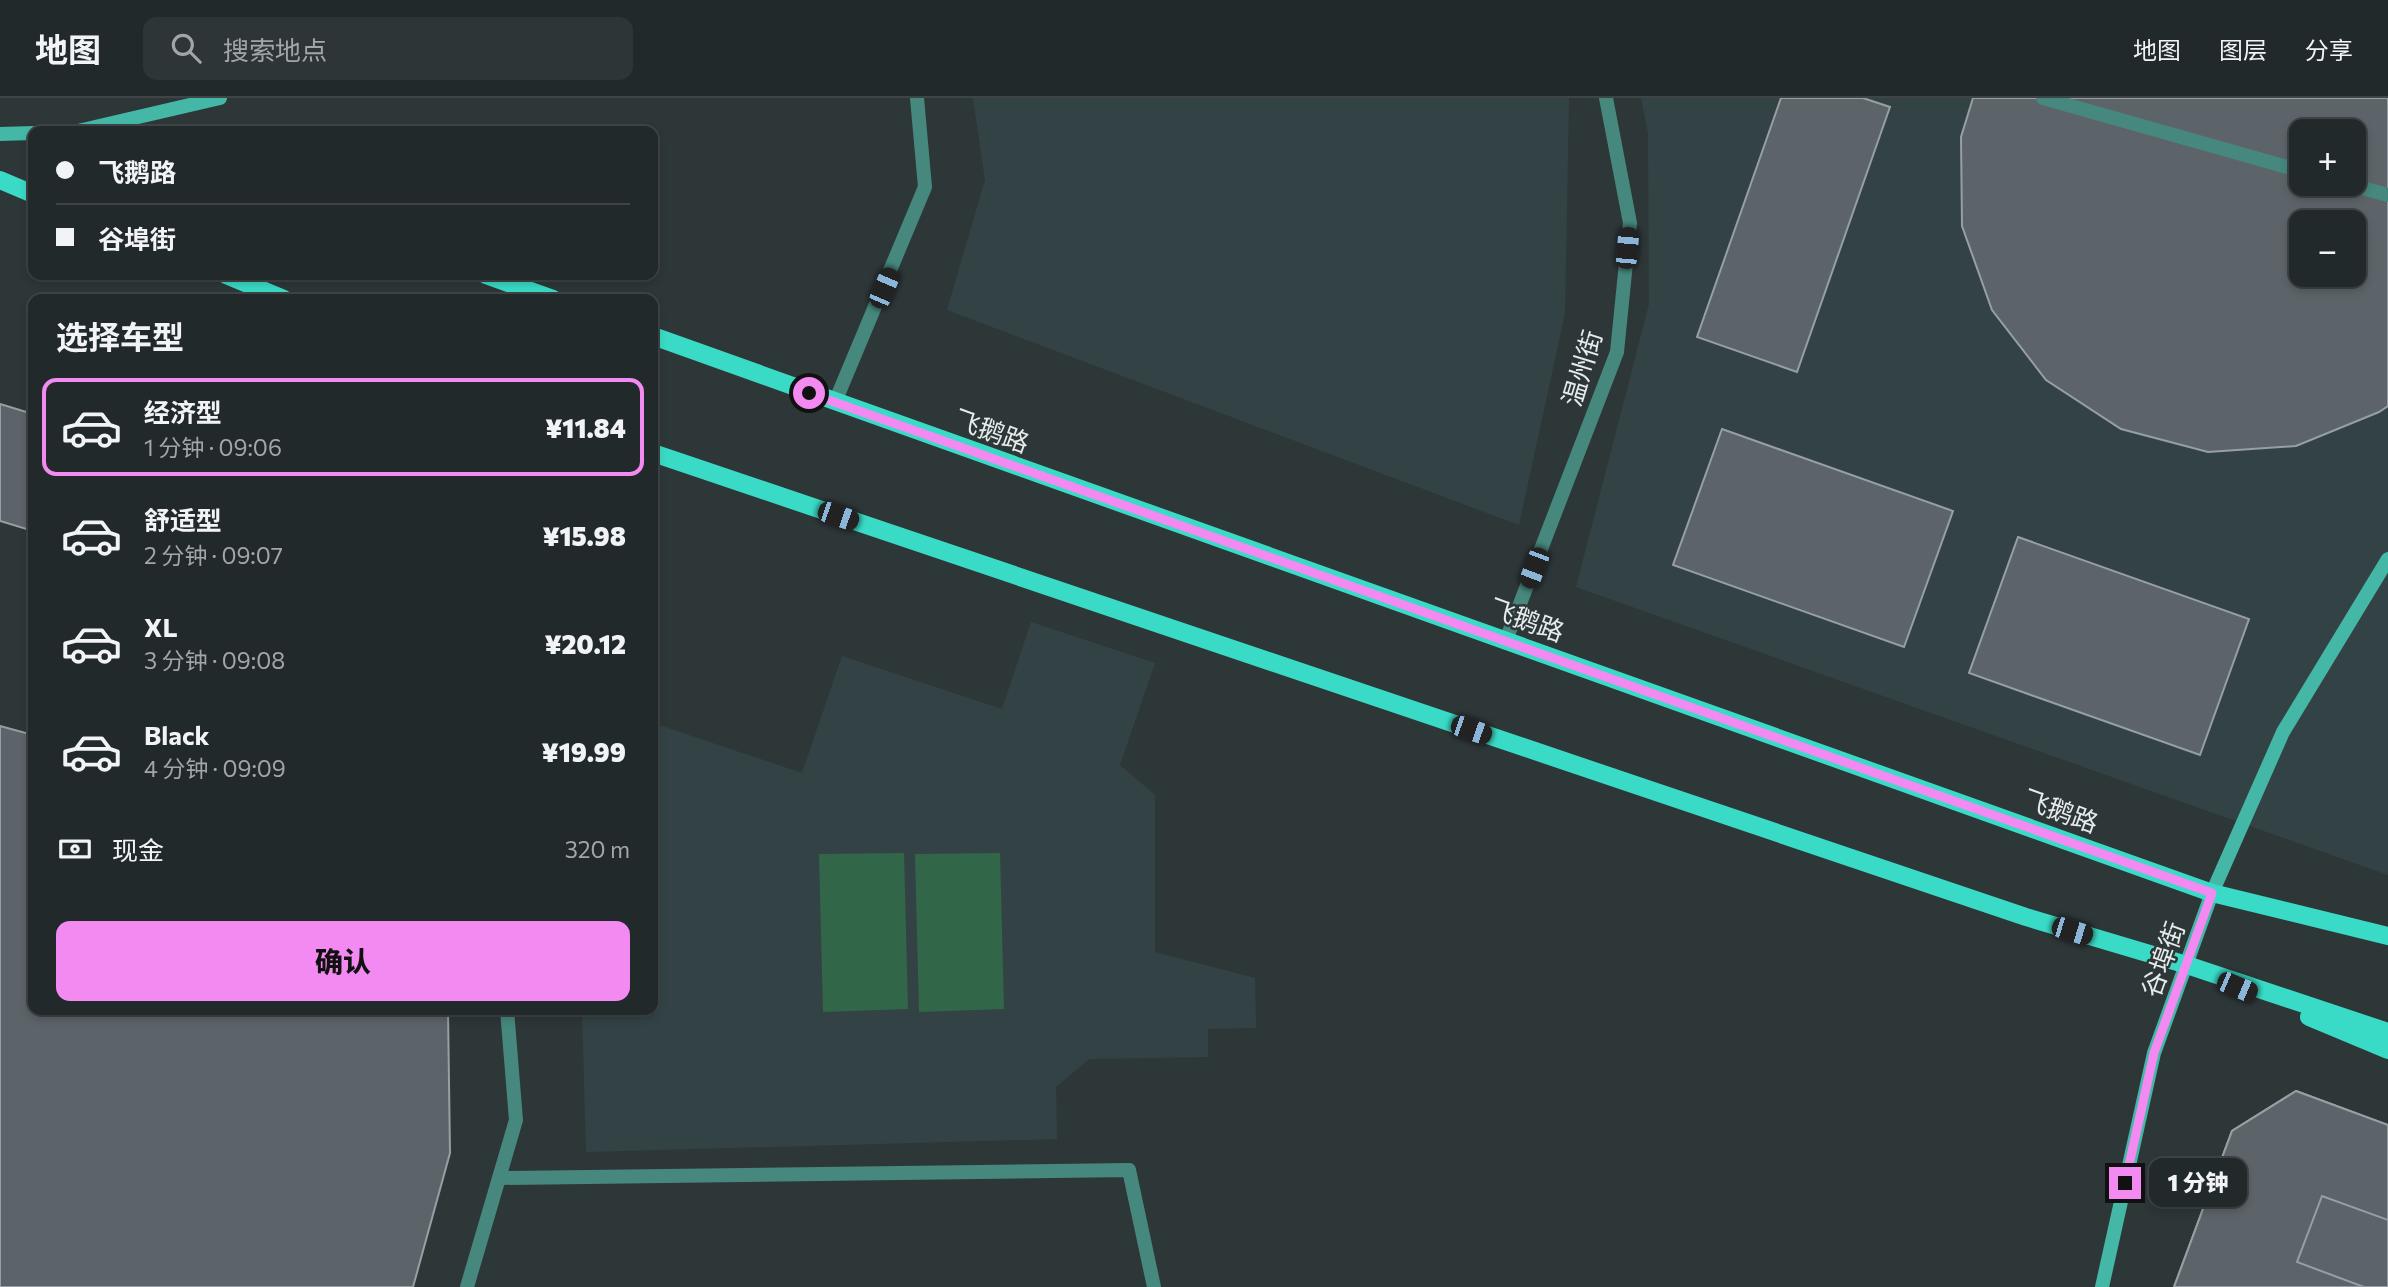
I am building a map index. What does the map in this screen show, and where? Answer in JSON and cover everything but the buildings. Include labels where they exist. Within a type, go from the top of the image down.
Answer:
[{"type":"main road","points":[[0,179],[28,183]]},
{"type":"main road","points":[[0,179],[28,192]]},
{"type":"main road","points":[[238,280],[272,294]]},
{"type":"main road","points":[[500,280],[539,294]]},
{"type":"main road","name":"飞鹅路","points":[[658,338],[2212,893],[2388,936]]},
{"type":"main road","points":[[658,455],[2025,917],[2187,965],[2388,1032]]},
{"type":"main road","points":[[2187,965],[2388,1050]]},
{"type":"street","points":[[100,126],[220,98]]},
{"type":"street","points":[[835,402],[925,187],[917,98]]},
{"type":"street","name":"温州街","points":[[1506,640],[1617,352],[1630,223],[1606,98]]},
{"type":"street","points":[[2043,98],[2289,168]]},
{"type":"street","points":[[0,134],[28,133]]},
{"type":"street","points":[[2366,189],[2388,195]]},
{"type":"street","name":"谷埠街","points":[[2102,1287],[2154,1053],[2212,893],[2283,732],[2388,559]]},
{"type":"street","points":[[467,1287],[516,1120],[507,1015]]},
{"type":"street","points":[[499,1178],[1129,1170],[1154,1287]]},
{"type":"shaded area","points":[[973,98],[1569,98],[1565,313],[1519,525],[947,310],[985,180]]},
{"type":"shaded area","points":[[1641,98],[2388,98],[2388,875],[1576,587],[1649,304],[1648,133]]},
{"type":"shaded area","points":[[1031,622],[1155,663],[1120,765],[1155,795],[1155,952],[1255,978],[1256,1028],[1208,1029],[1208,1057],[1089,1059],[1056,1087],[1057,1139],[586,1152],[582,1015],[658,1015],[658,725],[802,773],[842,656],[1002,709]]},
{"type":"green space","points":[[904,853],[908,1009],[823,1012],[819,854]]},
{"type":"green space","points":[[1000,853],[1004,1009],[919,1012],[915,854]]},
{"type":"route","points":[[809,393],[2212,893],[2154,1053],[2125,1183]]}]
